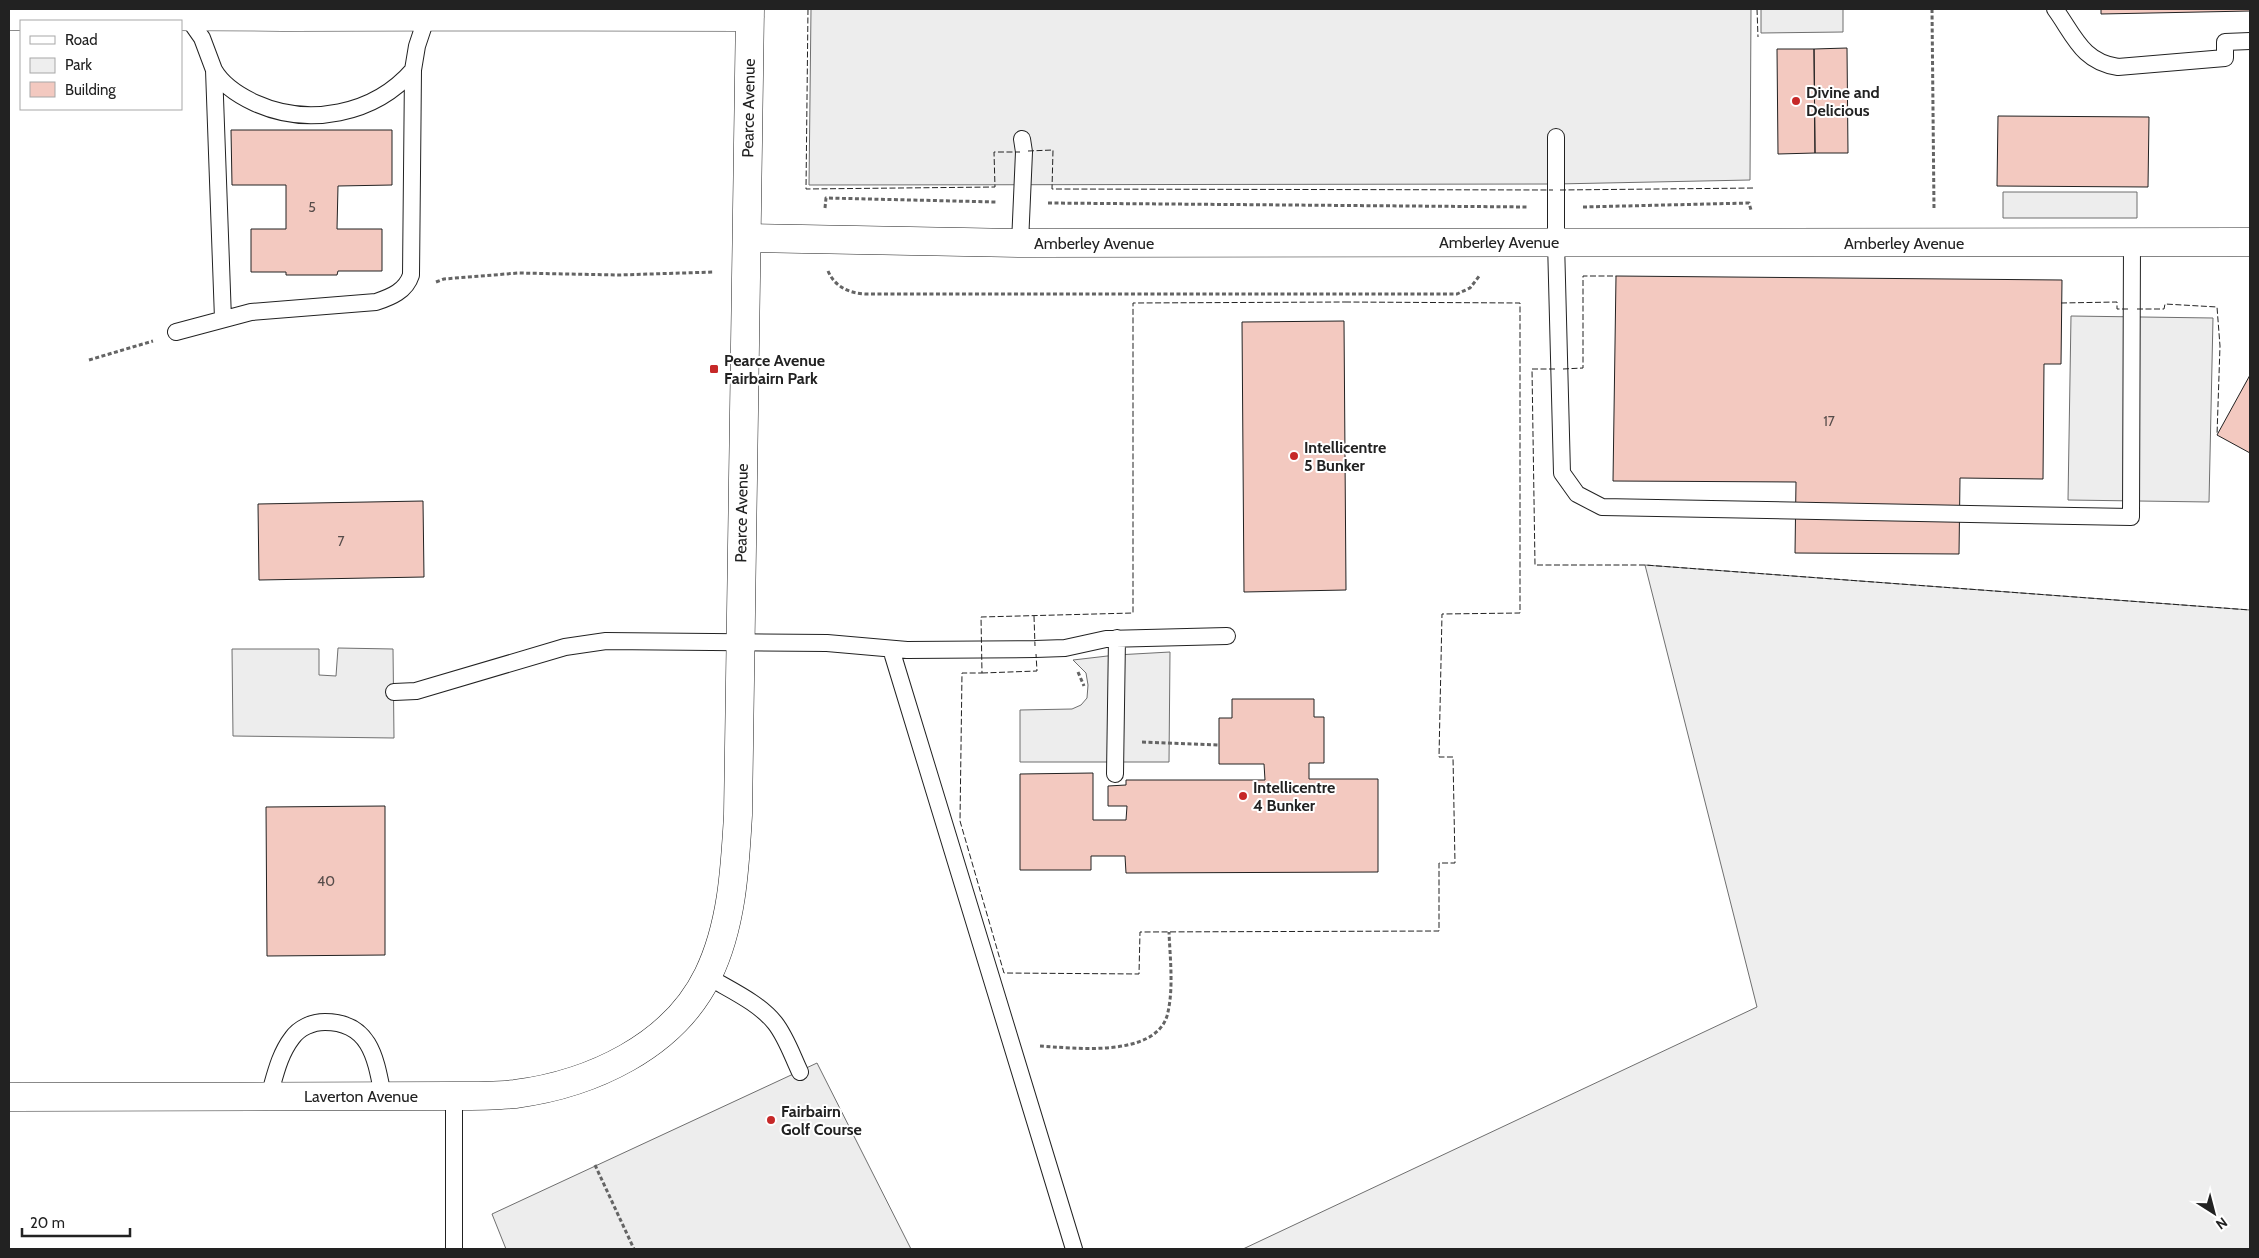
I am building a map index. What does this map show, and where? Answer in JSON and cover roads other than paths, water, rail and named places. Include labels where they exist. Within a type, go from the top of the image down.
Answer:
[{"type":"street","points":[[9,16],[427,12],[750,13]]},
{"type":"street","name":"Pearce Avenue","points":[[687,1007],[708,976],[725,923],[735,861],[738,815],[739,642],[750,13]]},
{"type":"street","name":"Amberley Avenue","points":[[747,238],[1020,243],[2250,242]]},
{"type":"street","name":"Laverton Avenue","points":[[9,1096],[454,1096],[515,1094],[558,1085],[620,1061],[650,1043],[673,1023],[687,1007]]},
{"type":"lane","points":[[2055,9],[2082,49],[2090,57],[2107,65],[2118,67],[2225,58],[2225,42],[2250,41]]},
{"type":"lane","points":[[176,332],[263,310],[376,302],[391,296],[407,284],[411,275],[412,70],[427,12]]},
{"type":"lane","points":[[188,13],[202,38],[214,70],[223,319]]},
{"type":"lane","points":[[214,70],[232,89],[259,105],[286,114],[320,116],[344,112],[368,103],[400,83],[412,70]]},
{"type":"lane","points":[[1556,137],[1556,242],[1562,472],[1576,494],[1602,507],[2131,517],[2132,243]]},
{"type":"lane","points":[[1020,243],[1024,152],[1022,139]]},
{"type":"lane","points":[[394,692],[416,691],[548,651],[590,642],[625,640],[846,644],[892,649],[1057,648],[1117,638],[1227,636]]},
{"type":"lane","points":[[1115,774],[1117,638]]},
{"type":"lane","points":[[892,649],[1074,1249]]},
{"type":"lane","points":[[708,976],[760,1009],[769,1017],[780,1030],[800,1072]]},
{"type":"lane","points":[[270,1096],[281,1058],[292,1037],[308,1025],[327,1022],[343,1025],[362,1036],[373,1052],[383,1096]]},
{"type":"lane","points":[[454,1096],[454,1249]]},
{"type":"place","name":"Divine and Delicious","points":[[1796,101]]},
{"type":"place","name":"Pearce Avenue Fairbairn Park","points":[[714,369]]},
{"type":"place","name":"Intellicentre 5 Bunker","points":[[1294,456]]},
{"type":"place","name":"Intellicentre 4 Bunker","points":[[1243,796]]},
{"type":"place","name":"Fairbairn Golf Course","points":[[771,1120]]}]
